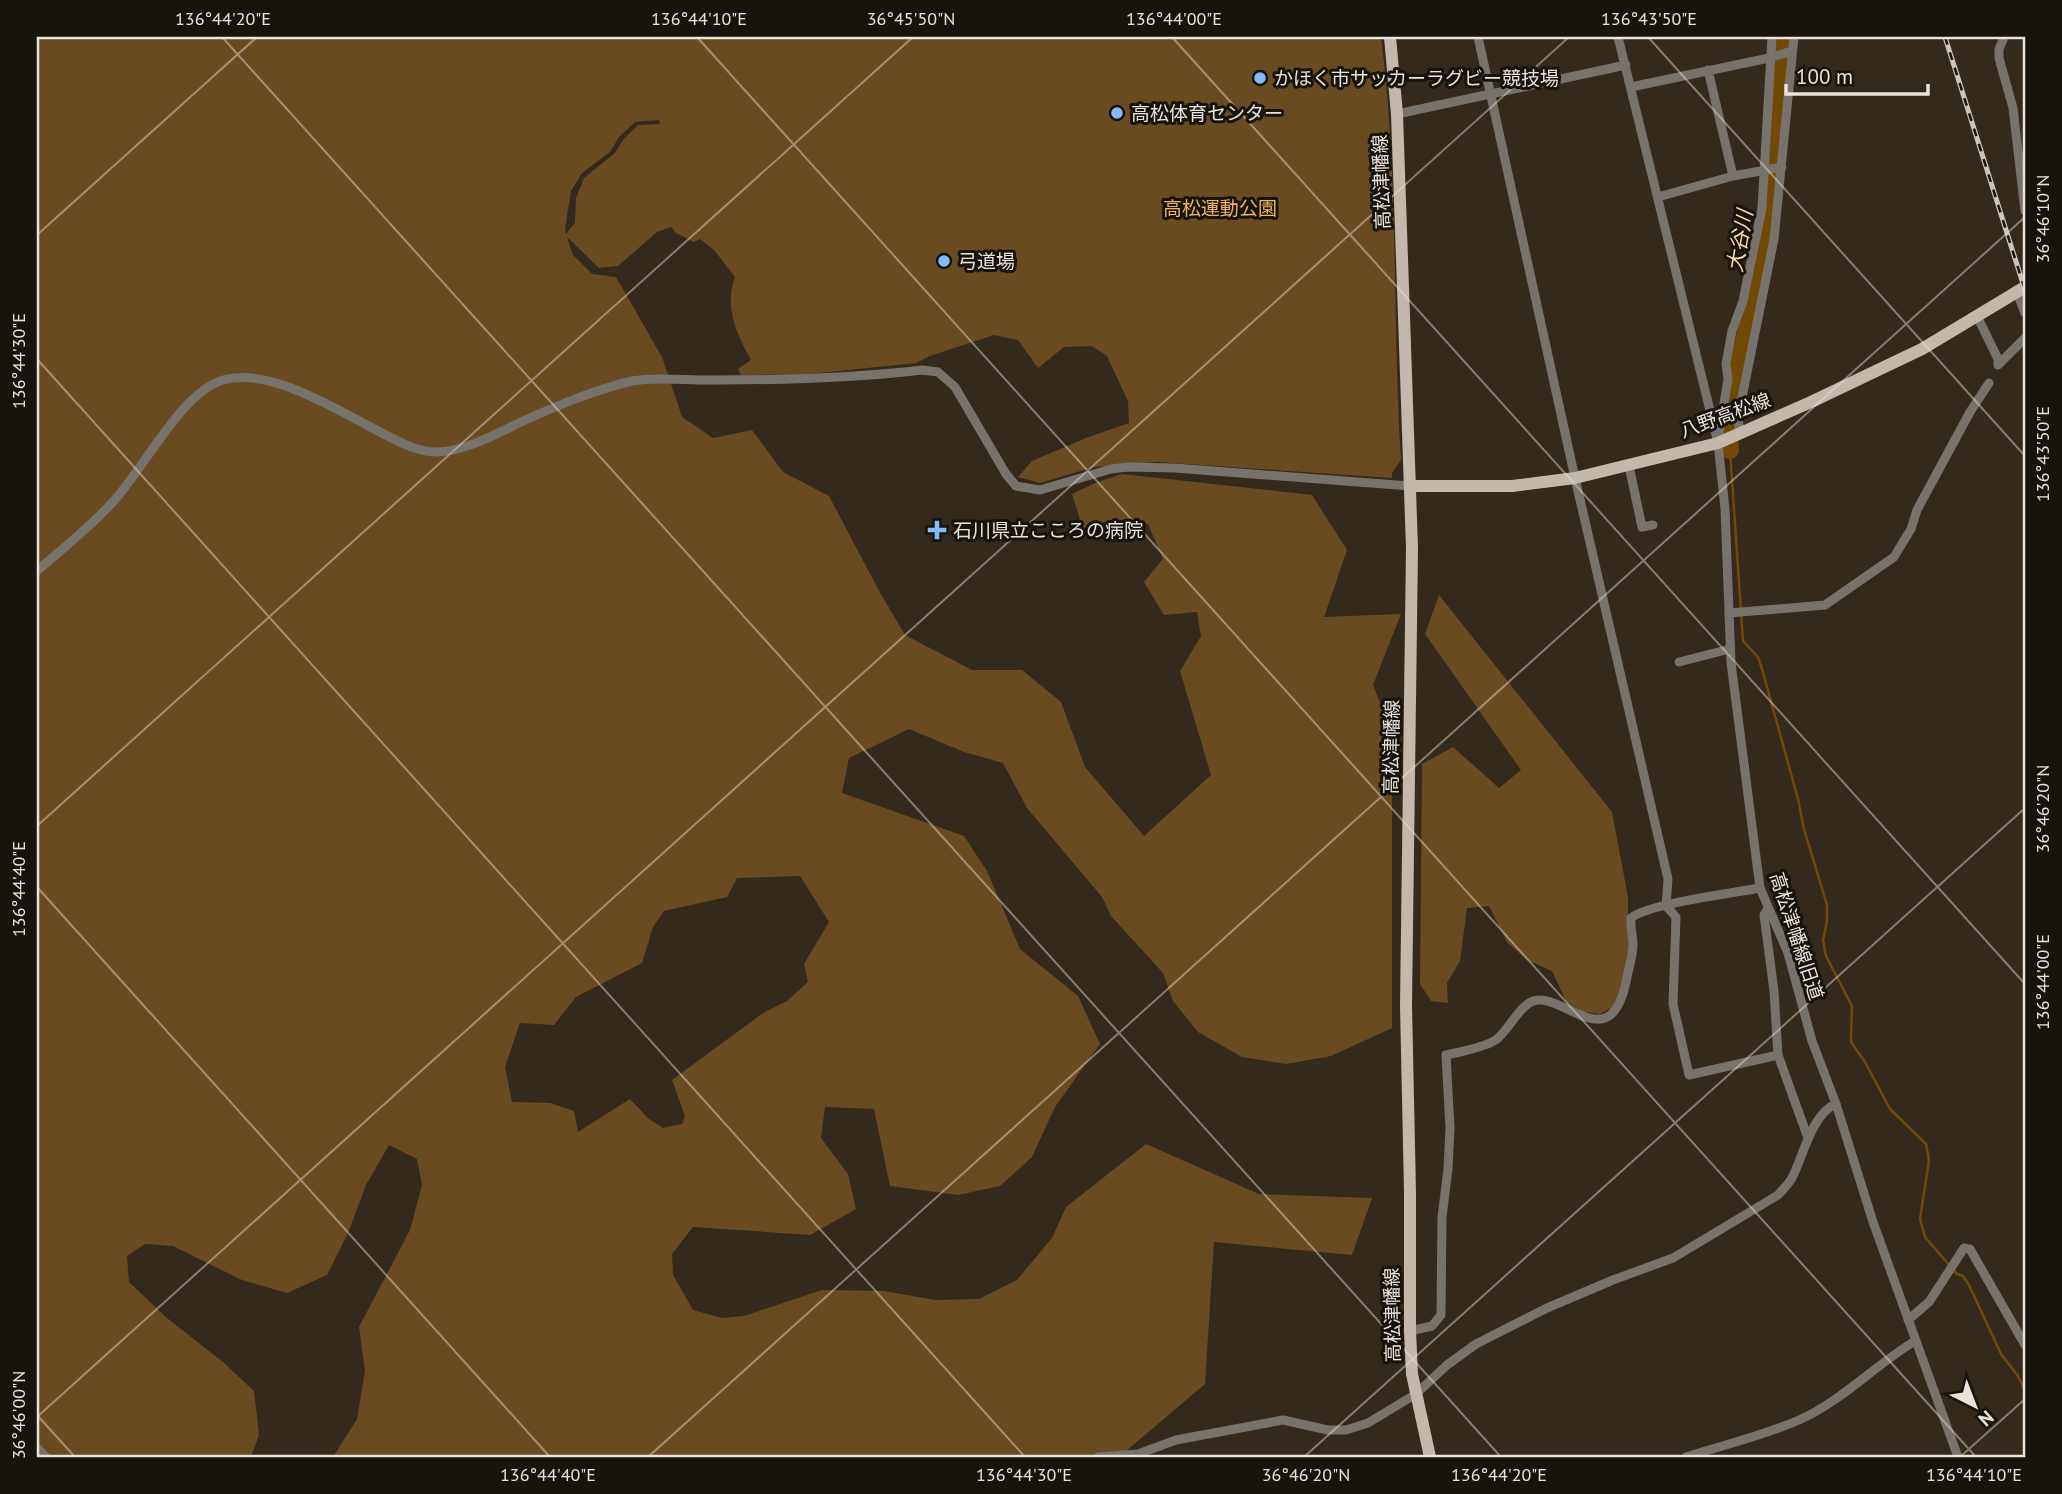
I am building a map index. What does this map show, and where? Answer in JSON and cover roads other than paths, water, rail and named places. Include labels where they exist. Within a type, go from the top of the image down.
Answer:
[{"type":"main road","name":"高松津幡線","points":[[1390,37],[1397,114],[1408,372],[1412,576],[1406,1004],[1410,1331],[1412,1374],[1430,1457]]},
{"type":"main road","name":"八野高松線","points":[[1410,486],[1512,485],[1575,478],[1729,438],[1922,349],[2021,288]]},
{"type":"street","points":[[1478,37],[1575,478],[1668,878],[1666,906],[1676,916],[1673,1004],[1689,1074],[1778,1055]]},
{"type":"street","points":[[1618,37],[1658,197],[1729,438]]},
{"type":"street","points":[[1729,438],[1726,364],[1732,331],[1743,301],[1757,242],[1766,170],[1772,37]]},
{"type":"street","points":[[1729,438],[1738,417],[1774,239],[1790,52],[1794,37]]},
{"type":"street","points":[[2003,40],[1999,58],[2013,107],[2025,211]]},
{"type":"street","points":[[1631,87],[1790,52]]},
{"type":"street","points":[[1397,114],[1626,65]]},
{"type":"street","points":[[1708,70],[1732,176]]},
{"type":"street","points":[[1658,197],[1732,176],[1780,167]]},
{"type":"street","points":[[2021,288],[2025,313]]},
{"type":"street","points":[[1976,316],[1998,359],[1998,365],[2025,338]]},
{"type":"street","points":[[37,571],[112,503],[164,433],[197,395],[220,380],[238,377],[264,380],[297,392],[392,439],[418,449],[439,452],[463,447],[491,436],[588,393],[635,381],[828,379],[922,370],[938,372],[955,387],[1006,474],[1016,486],[1025,489],[1040,490],[1111,469],[1128,467],[1175,468],[1410,486]]},
{"type":"street","points":[[1731,612],[1825,605],[1894,557],[1970,412],[1989,383]]},
{"type":"street","name":"高松津幡線旧道","points":[[1729,438],[1725,509],[1731,612],[1730,649],[1736,714],[1760,888],[1788,953],[1812,1041],[1836,1104],[1873,1222],[1958,1457]]},
{"type":"street","points":[[1629,466],[1642,527],[1653,525]]},
{"type":"street","points":[[1679,662],[1730,649]]},
{"type":"street","points":[[1410,1331],[1432,1326],[1441,1315],[1442,1217],[1450,1128],[1446,1055],[1496,1040],[1529,1003],[1540,999],[1549,1000],[1578,1016],[1591,1019],[1604,1017],[1617,1009],[1624,996],[1633,944],[1631,918],[1666,906],[1760,888]]},
{"type":"street","points":[[1768,908],[1764,915],[1774,992],[1778,1055],[1808,1138]]},
{"type":"street","points":[[1098,1457],[1138,1454],[1176,1440],[1283,1420],[1328,1430],[1346,1430],[1368,1423],[1416,1394],[1447,1365],[1476,1344],[1547,1307],[1672,1258],[1778,1195],[1791,1180],[1808,1138],[1828,1107],[1836,1104]]},
{"type":"street","points":[[1908,1320],[1929,1302],[1964,1248],[1970,1249],[2025,1345]]},
{"type":"street","points":[[1686,1457],[1799,1420],[1838,1397],[1889,1357],[1915,1341]]},
{"type":"street","points":[[37,1448],[46,1457]]},
{"type":"waterway","name":"大谷川","points":[[1730,450],[1728,423],[1768,221],[1782,37]]},
{"type":"waterway","points":[[1730,450],[1743,641],[1758,657],[1762,669],[1827,905],[1823,940],[1826,956],[1852,1006],[1851,1042],[1890,1109],[1926,1144],[1929,1160],[1920,1219],[1925,1237],[1969,1285],[2001,1354],[2018,1376],[2025,1391]]},
{"type":"railway","points":[[1945,37],[2025,290]]},
{"type":"place","name":"かほく市サッカーラグビー競技場","points":[[1260,78]]},
{"type":"place","name":"高松体育センター","points":[[1117,113]]},
{"type":"place","name":"弓道場","points":[[944,261]]},
{"type":"place","name":"石川県立こころの病院","points":[[937,530]]},
{"type":"park label","name":"高松運動公園","points":[[1220,208]]}]
